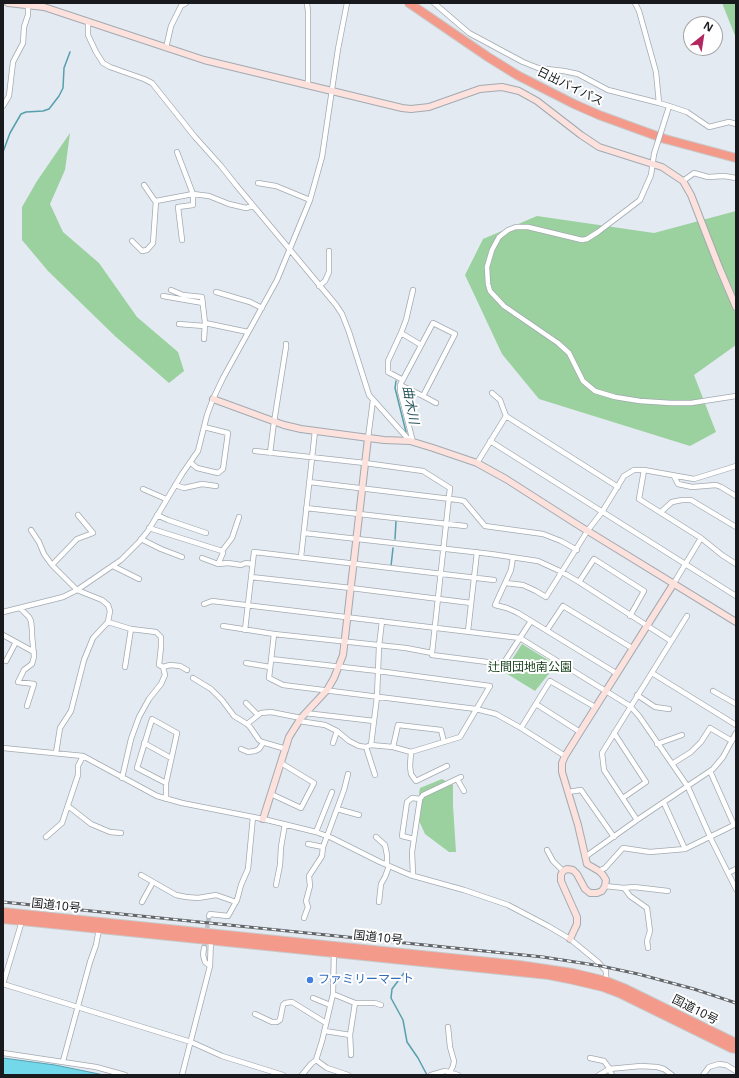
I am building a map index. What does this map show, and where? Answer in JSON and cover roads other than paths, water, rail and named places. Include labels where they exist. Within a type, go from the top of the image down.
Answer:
[{"type":"highway","name":"日出バイパス","points":[[410,3],[461,40],[488,57],[574,104],[630,127],[665,139],[736,158]]},
{"type":"highway","name":"国道10号","points":[[3,912],[99,926]]},
{"type":"highway","name":"国道10号","points":[[3,919],[99,926],[211,937],[548,975],[580,981],[619,993],[731,1048],[736,1049]]},
{"type":"highway","name":"国道10号","points":[[335,950],[573,972],[606,981],[639,994],[736,1043]]},
{"type":"street","points":[[8,3],[44,7],[204,60],[402,108],[411,109],[430,107],[480,89],[502,87],[519,91],[537,101],[599,147],[662,167],[683,181],[691,195],[736,307]]},
{"type":"street","points":[[166,48],[171,26],[181,6],[186,3]]},
{"type":"street","points":[[307,3],[308,85]]},
{"type":"street","points":[[3,612],[63,597],[77,590],[127,555],[149,528],[166,499],[198,451],[213,399],[274,286],[290,251],[310,200],[322,157],[338,49],[347,3]]},
{"type":"street","points":[[434,3],[469,32],[523,62],[538,68],[564,70],[578,74],[608,90],[687,112],[709,126],[729,122],[736,124]]},
{"type":"street","points":[[635,3],[639,11],[656,72],[659,103]]},
{"type":"street","points":[[3,106],[9,96],[13,62],[22,43],[24,27],[28,15],[28,5]]},
{"type":"street","points":[[88,21],[88,35],[103,63],[152,83],[342,314],[369,395],[411,442]]},
{"type":"street","points":[[669,106],[654,154],[651,175],[640,200],[598,232],[582,240],[528,227],[516,227],[508,230],[499,238],[492,250],[487,267],[490,291],[504,306],[558,343],[569,354],[583,381],[595,391],[634,400],[671,403],[691,403],[736,396]]},
{"type":"street","points":[[177,152],[193,194],[193,205],[178,207],[182,240]]},
{"type":"street","points":[[683,181],[694,173],[708,177],[724,176],[736,178]]},
{"type":"street","points":[[258,183],[276,186],[310,200]]},
{"type":"street","points":[[132,241],[142,250],[147,250],[153,243],[156,201],[144,185]]},
{"type":"street","points":[[156,201],[193,194],[209,196],[228,204],[246,208],[253,206]]},
{"type":"street","points":[[319,286],[325,281],[330,272],[329,251]]},
{"type":"street","points":[[171,290],[183,295],[202,297],[204,339]]},
{"type":"street","points":[[413,290],[406,320],[388,361],[388,372],[423,396],[436,402]]},
{"type":"street","points":[[216,292],[250,302],[262,308]]},
{"type":"street","points":[[163,296],[203,303]]},
{"type":"street","points":[[411,442],[400,391],[402,382],[433,322],[455,334],[423,396]]},
{"type":"street","points":[[179,324],[204,324],[248,332]]},
{"type":"street","points":[[401,333],[421,344]]},
{"type":"street","points":[[270,453],[286,344]]},
{"type":"street","points":[[492,393],[500,400],[506,416],[618,487]]},
{"type":"street","points":[[213,399],[274,422],[301,429],[411,442],[477,462],[506,478],[736,622]]},
{"type":"street","points":[[263,819],[289,737],[301,717],[327,690],[339,666],[344,642],[351,588],[373,400]]},
{"type":"street","points":[[477,462],[506,416]]},
{"type":"street","points":[[190,463],[197,468],[218,473],[223,469],[228,432],[204,427]]},
{"type":"street","points":[[301,557],[315,431]]},
{"type":"street","points":[[490,442],[736,596]]},
{"type":"street","points":[[255,451],[423,471],[450,488],[432,653]]},
{"type":"street","points":[[505,583],[523,585],[536,590],[546,597],[624,476],[634,470],[644,470],[694,479],[736,466]]},
{"type":"street","points":[[644,470],[639,499],[701,538],[736,564]]},
{"type":"street","points":[[674,476],[678,484],[692,487],[716,485],[736,496]]},
{"type":"street","points":[[309,482],[362,487],[464,501],[485,526],[543,534],[561,540],[577,550]]},
{"type":"street","points":[[175,485],[184,488],[202,484],[216,486]]},
{"type":"street","points":[[144,489],[166,499]]},
{"type":"street","points":[[661,512],[672,502],[691,500],[736,527]]},
{"type":"street","points":[[306,508],[465,526]]},
{"type":"street","points":[[52,565],[77,539],[93,533],[78,515]]},
{"type":"street","points":[[157,515],[206,533]]},
{"type":"street","points":[[218,564],[223,552],[222,551],[232,538],[239,517]]},
{"type":"street","points":[[149,528],[222,551]]},
{"type":"street","points":[[30,530],[39,542],[44,554],[52,565],[77,590],[102,600],[108,605],[110,611],[108,622],[93,638],[84,660],[71,711],[60,728],[56,753]]},
{"type":"street","points":[[304,533],[477,552],[538,561],[579,582],[671,641]]},
{"type":"street","points":[[563,871],[567,869],[573,870],[577,874],[585,889],[590,893],[602,891],[605,886],[606,880],[603,875],[587,864],[578,825],[562,772],[562,763],[616,673],[701,538]]},
{"type":"street","points":[[141,539],[182,557]]},
{"type":"street","points":[[245,630],[254,552],[494,580]]},
{"type":"street","points":[[468,631],[477,552]]},
{"type":"street","points":[[513,557],[511,570],[495,605],[508,608],[548,630],[616,673]]},
{"type":"street","points":[[202,558],[218,564],[228,563],[241,566],[246,563],[252,564]]},
{"type":"street","points":[[579,582],[594,559],[644,591],[630,616]]},
{"type":"street","points":[[113,566],[139,579]]},
{"type":"street","points":[[251,577],[471,602]]},
{"type":"street","points":[[204,604],[212,600],[520,638],[606,690],[630,706],[639,716],[688,787],[710,838],[736,889]]},
{"type":"street","points":[[548,630],[563,606],[632,648]]},
{"type":"street","points":[[20,608],[31,621],[34,652],[32,664],[24,670],[18,682],[34,684],[27,706]]},
{"type":"street","points":[[637,820],[604,770],[602,753],[687,616]]},
{"type":"street","points":[[371,745],[377,697],[379,646],[382,621]]},
{"type":"street","points":[[223,626],[274,634],[432,653],[432,655],[503,664],[531,621]]},
{"type":"street","points":[[108,622],[131,629],[156,632],[161,637],[159,664],[165,675],[162,684],[149,699],[139,717],[131,739],[122,778]]},
{"type":"street","points":[[125,667],[131,629]]},
{"type":"street","points":[[274,634],[269,678],[282,685],[476,709],[496,714],[565,756]]},
{"type":"street","points":[[3,635],[34,652]]},
{"type":"street","points":[[6,661],[16,642]]},
{"type":"street","points":[[271,659],[339,666],[490,686],[460,737],[411,752],[393,747],[371,745],[366,747],[359,746],[349,741],[337,731],[325,725],[301,717]]},
{"type":"street","points":[[162,667],[170,664],[180,666],[187,670]]},
{"type":"street","points":[[246,664],[270,667]]},
{"type":"street","points":[[652,672],[736,725]]},
{"type":"street","points":[[193,678],[211,689],[222,700],[234,716],[250,727],[259,740],[263,743],[286,748]]},
{"type":"street","points":[[521,728],[550,681],[595,707]]},
{"type":"street","points":[[713,691],[736,704]]},
{"type":"street","points":[[637,695],[655,706],[669,709]]},
{"type":"street","points":[[246,703],[258,715]]},
{"type":"street","points":[[536,704],[580,732]]},
{"type":"street","points":[[246,724],[261,713],[271,712],[301,717],[374,721]]},
{"type":"street","points":[[166,783],[137,768],[152,719],[177,733],[166,783],[166,799]]},
{"type":"street","points":[[393,747],[398,725],[441,730],[444,742]]},
{"type":"street","points":[[672,764],[696,747],[710,728],[732,742]]},
{"type":"street","points":[[333,743],[337,731]]},
{"type":"street","points":[[614,733],[646,782],[623,798]]},
{"type":"street","points":[[586,857],[637,820],[710,771],[723,758],[736,734]]},
{"type":"street","points":[[657,744],[682,735]]},
{"type":"street","points":[[144,743],[171,758]]},
{"type":"street","points":[[241,749],[248,752],[255,751],[259,749],[263,743]]},
{"type":"street","points":[[366,747],[375,775]]},
{"type":"street","points":[[3,748],[82,756],[157,796],[316,832],[413,875],[508,905],[570,939],[598,962],[606,972],[606,981]]},
{"type":"street","points":[[411,752],[411,774],[416,781],[447,766]]},
{"type":"street","points":[[46,837],[62,823],[78,775],[78,766],[82,756]]},
{"type":"street","points":[[271,794],[302,808],[314,783],[281,764]]},
{"type":"street","points":[[599,871],[605,868],[623,848],[650,852],[685,849],[735,825],[710,771]]},
{"type":"street","points":[[304,918],[308,907],[306,901],[310,886],[309,876],[322,856],[323,847],[348,774]]},
{"type":"street","points":[[413,875],[412,852],[420,799],[424,795],[459,778],[464,791]]},
{"type":"street","points":[[568,792],[581,790],[614,836]]},
{"type":"street","points":[[316,832],[332,792]]},
{"type":"street","points":[[414,839],[402,836],[407,802],[412,798],[420,799]]},
{"type":"street","points":[[664,802],[685,849]]},
{"type":"street","points":[[68,806],[91,824],[110,832],[121,834]]},
{"type":"street","points":[[337,809],[359,815]]},
{"type":"street","points":[[209,916],[210,914],[228,916],[236,902],[248,869],[253,817]]},
{"type":"street","points":[[276,885],[285,824]]},
{"type":"street","points":[[376,837],[385,845],[388,865],[386,877],[381,884],[379,902]]},
{"type":"street","points":[[308,844],[323,847]]},
{"type":"street","points":[[547,850],[553,861],[563,871]]},
{"type":"street","points":[[728,873],[736,869]]},
{"type":"street","points":[[563,871],[561,882],[577,917],[577,924],[570,939]]},
{"type":"street","points":[[141,875],[176,895],[186,898],[216,895],[236,902]]},
{"type":"street","points":[[142,902],[153,882]]},
{"type":"street","points":[[605,886],[624,888],[634,887],[668,891]]},
{"type":"street","points":[[624,888],[630,896],[647,908],[650,931],[647,941],[648,948]]},
{"type":"street","points":[[22,921],[3,984],[191,1042],[222,1056],[283,1075]]},
{"type":"street","points":[[63,1061],[96,945],[99,926]]},
{"type":"street","points":[[182,1075],[210,966],[211,937]]},
{"type":"street","points":[[204,948],[203,955],[205,962],[210,966]]},
{"type":"street","points":[[302,1075],[316,1060],[324,1031],[333,994],[335,950]]},
{"type":"street","points":[[333,994],[355,1003],[381,1004]]},
{"type":"street","points":[[313,998],[330,1005]]},
{"type":"street","points":[[255,1014],[272,1022],[277,1022],[280,1020],[285,1003],[292,1002],[326,1023]]},
{"type":"street","points":[[351,1055],[350,1034],[355,1003]]},
{"type":"street","points":[[448,1027],[450,1047],[454,1062],[450,1072]]},
{"type":"street","points":[[324,1031],[349,1036],[350,1034]]},
{"type":"street","points":[[3,1053],[63,1061],[96,1067],[125,1075]]},
{"type":"street","points":[[590,1058],[604,1061],[610,1069],[612,1075]]},
{"type":"street","points":[[316,1060],[327,1068],[345,1075]]},
{"type":"street","points":[[703,1075],[710,1067],[719,1064],[726,1065],[736,1070]]},
{"type":"street","points":[[599,1075],[610,1069],[641,1066],[664,1069],[672,1075]]},
{"type":"street","points":[[431,1075],[438,1074],[445,1070],[458,1075]]},
{"type":"water","points":[[3,1058],[55,1065],[104,1075],[3,1075]]},
{"type":"waterway","points":[[3,152],[10,133],[21,114],[49,109],[59,96],[63,88],[64,68],[70,52]]},
{"type":"waterway","name":"曲木川","points":[[396,381],[395,388],[406,432]]},
{"type":"waterway","name":"曲木川","points":[[395,539],[396,521]]},
{"type":"waterway","name":"曲木川","points":[[391,566],[393,548]]},
{"type":"waterway","name":"曲木川","points":[[404,973],[392,989],[391,998],[403,1020],[407,1042],[427,1075]]},
{"type":"tunnel","points":[[204,948],[209,916]]},
{"type":"railway","points":[[3,902],[543,957],[601,966],[638,974],[694,989],[736,1003]]},
{"type":"place","name":"ファミリーマート","points":[[310,980]]},
{"type":"park label","name":"辻間団地南公園","points":[[530,668]]}]
